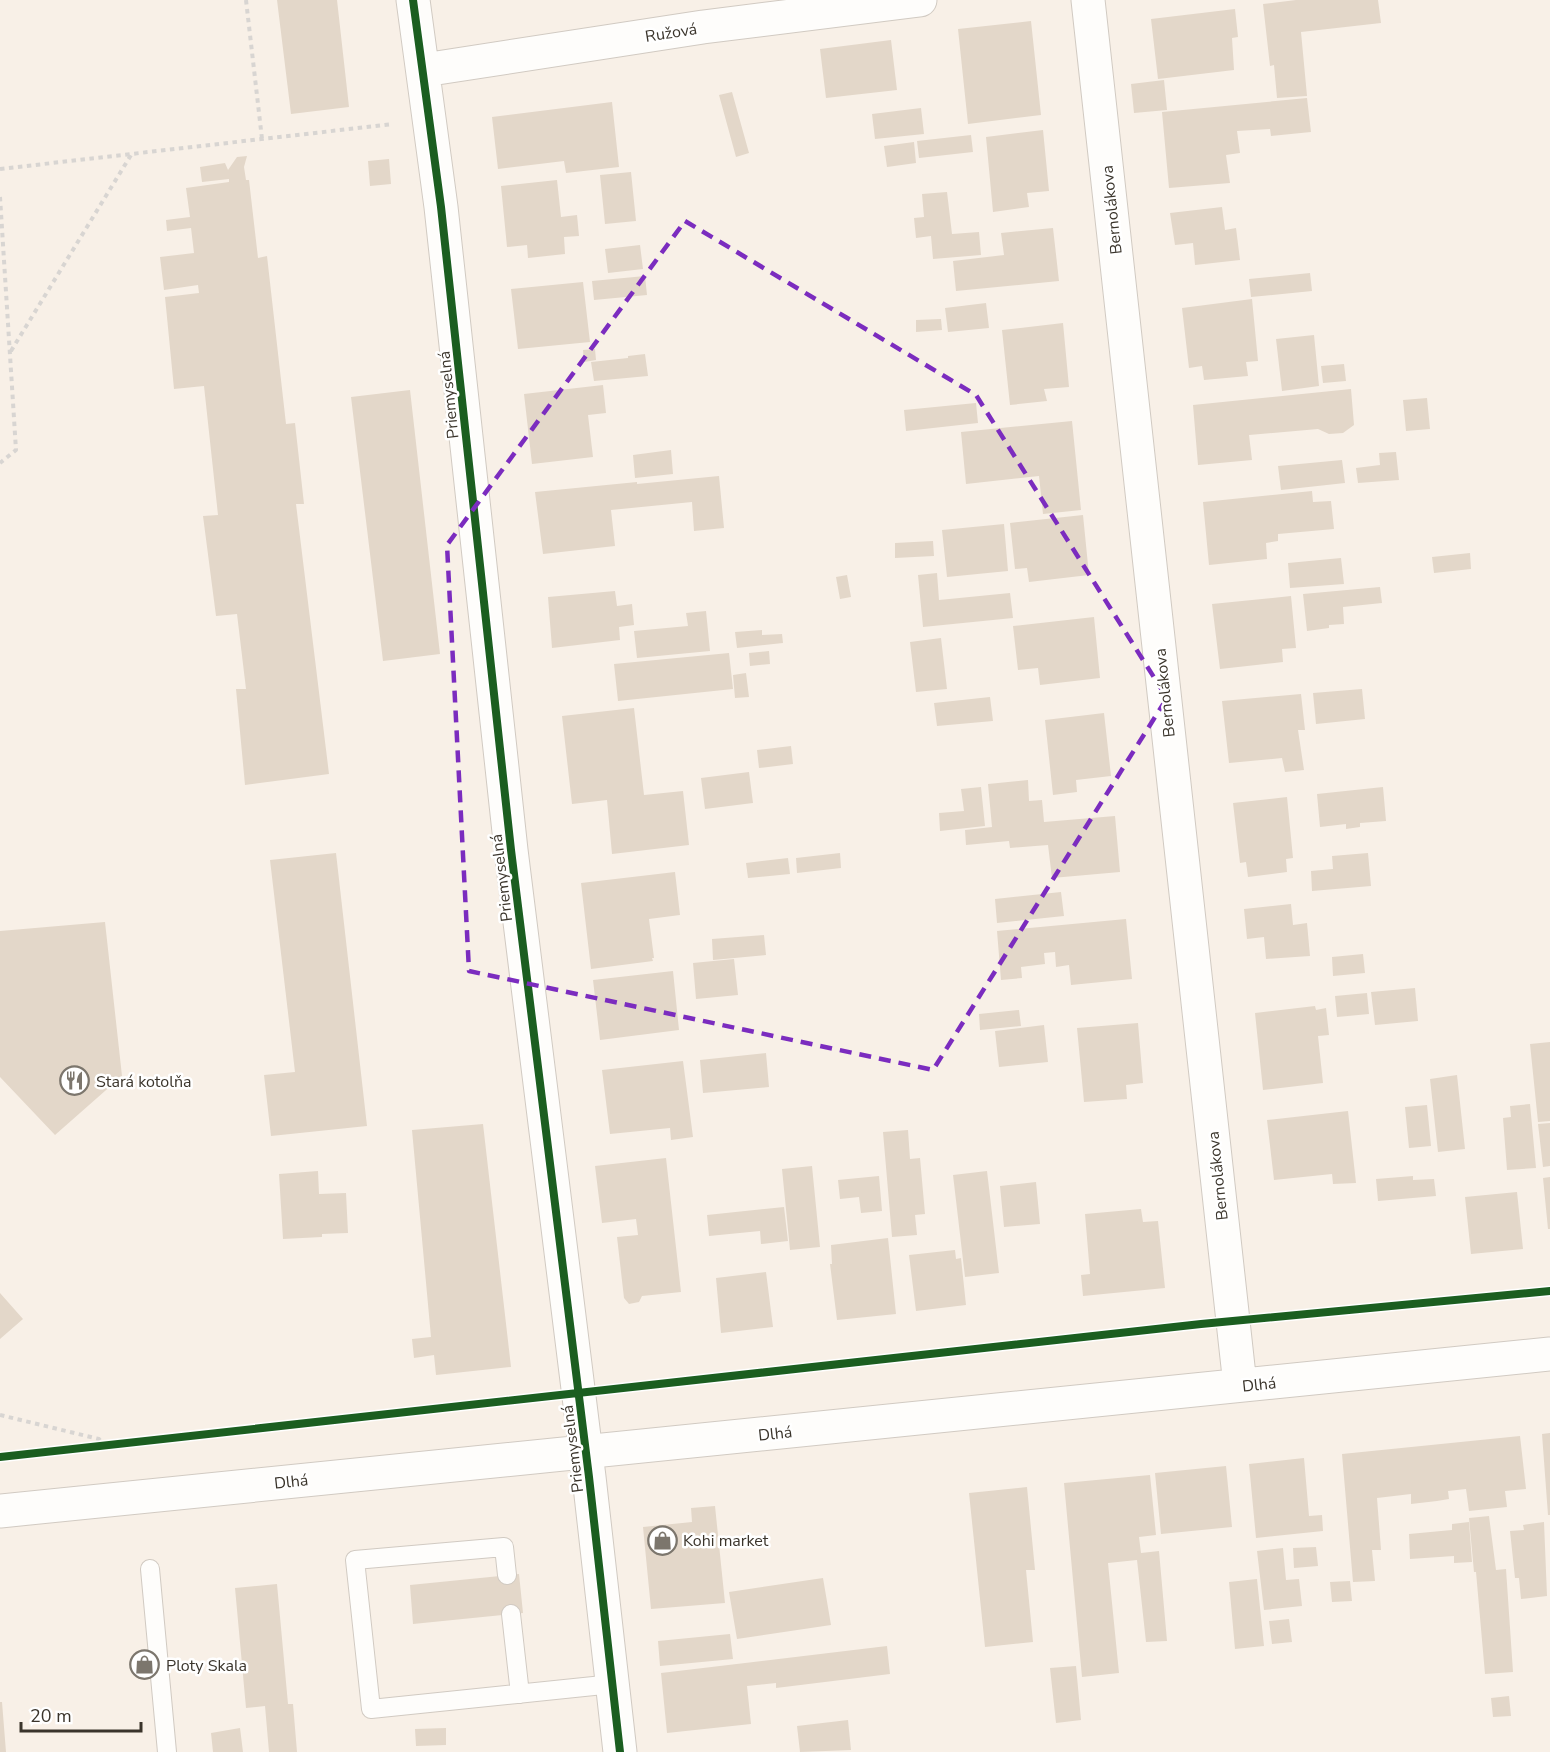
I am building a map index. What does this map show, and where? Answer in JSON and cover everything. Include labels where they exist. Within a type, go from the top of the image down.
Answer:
[{"type":"street","name":"Priemyselná","points":[[413,0],[424,70],[511,850],[586,1452],[620,1752]]},
{"type":"street","name":"Ružová","points":[[424,70],[703,27],[920,0]]},
{"type":"street","name":"Bernolákova","points":[[1088,0],[1240,1385]]},
{"type":"street","name":"Dlhá","points":[[0,1511],[1550,1354]]},
{"type":"lane","points":[[507,1575],[504,1547],[356,1560],[371,1709],[613,1684]]},
{"type":"lane","points":[[150,1569],[167,1752]]},
{"type":"lane","points":[[511,1614],[520,1694]]},
{"type":"path","points":[[246,0],[262,139]]},
{"type":"path","points":[[0,169],[430,121]]},
{"type":"path","points":[[10,352],[131,154]]},
{"type":"path","points":[[0,197],[16,450],[0,463]]},
{"type":"path","points":[[0,1415],[99,1439],[105,1446]]},
{"type":"highlighted area","points":[[685,221],[976,395],[1167,698],[933,1070],[469,971],[447,545]]},
{"type":"building","points":[[277,0],[337,0],[349,107],[291,114]]},
{"type":"building","points":[[1296,0],[1378,0],[1381,23],[1301,32],[1307,96],[1277,98],[1274,65],[1270,66],[1263,4]]},
{"type":"building","points":[[1235,9],[1238,37],[1232,38],[1234,70],[1158,79],[1151,19]]},
{"type":"building","points":[[1031,21],[1041,115],[968,124],[958,29]]},
{"type":"building","points":[[891,40],[897,90],[826,98],[820,49]]},
{"type":"building","points":[[1164,80],[1167,110],[1134,113],[1131,84]]},
{"type":"building","points":[[732,92],[749,153],[736,157],[719,95]]},
{"type":"building","points":[[1307,98],[1311,132],[1271,136],[1270,129],[1237,131],[1240,153],[1226,155],[1230,183],[1169,188],[1162,112]]},
{"type":"building","points":[[612,102],[619,167],[566,173],[564,161],[498,169],[492,117]]},
{"type":"building","points":[[921,108],[924,134],[875,139],[872,114]]},
{"type":"building","points":[[1043,130],[1049,191],[1027,193],[1029,207],[993,212],[986,137]]},
{"type":"building","points":[[971,135],[973,152],[919,158],[917,141]]},
{"type":"building","points":[[914,142],[916,163],[887,167],[884,146]]},
{"type":"building","points":[[247,156],[244,167],[246,180],[249,180],[258,258],[267,256],[286,424],[295,423],[304,504],[296,504],[329,774],[245,785],[236,689],[246,689],[237,614],[216,616],[203,516],[218,515],[204,386],[174,389],[165,297],[199,293],[198,285],[164,290],[160,257],[194,253],[191,228],[167,231],[166,220],[190,217],[186,188],[229,182],[229,179],[202,182],[200,167],[225,163],[228,170],[237,157]]},
{"type":"building","points":[[389,159],[391,184],[370,186],[368,161]]},
{"type":"building","points":[[631,172],[636,221],[605,224],[600,175]]},
{"type":"building","points":[[557,180],[561,217],[577,215],[579,236],[564,237],[565,254],[528,258],[527,245],[507,247],[501,186]]},
{"type":"building","points":[[947,192],[952,234],[979,232],[981,255],[933,259],[931,236],[916,238],[914,218],[924,217],[922,194]]},
{"type":"building","points":[[1222,207],[1225,230],[1236,228],[1240,260],[1195,265],[1193,243],[1175,245],[1170,213]]},
{"type":"building","points":[[1053,228],[1059,281],[956,291],[953,261],[1004,255],[1001,233]]},
{"type":"building","points":[[640,245],[643,269],[608,273],[605,249]]},
{"type":"building","points":[[1310,273],[1312,291],[1251,297],[1249,279]]},
{"type":"building","points":[[645,276],[647,295],[594,300],[592,281]]},
{"type":"building","points":[[583,282],[590,342],[518,349],[511,289]]},
{"type":"building","points":[[1252,299],[1258,361],[1246,362],[1248,376],[1204,380],[1202,366],[1189,368],[1182,308]]},
{"type":"building","points":[[986,303],[989,328],[948,332],[945,308]]},
{"type":"building","points":[[941,319],[942,330],[916,332],[916,320]]},
{"type":"building","points":[[1063,323],[1069,387],[1044,389],[1047,401],[1010,405],[1002,330]]},
{"type":"building","points":[[1314,335],[1319,386],[1282,391],[1276,339]]},
{"type":"building","points":[[595,349],[596,360],[584,362],[583,350]]},
{"type":"building","points":[[645,354],[648,376],[594,381],[591,362]]},
{"type":"building","points":[[1344,364],[1346,381],[1323,383],[1321,366]]},
{"type":"building","points":[[603,385],[606,413],[588,415],[593,457],[532,464],[524,394]]},
{"type":"building","points":[[1351,389],[1354,425],[1343,433],[1329,434],[1318,429],[1249,435],[1252,460],[1198,465],[1193,405]]},
{"type":"building","points":[[410,390],[440,654],[383,661],[351,397]]},
{"type":"building","points":[[1427,398],[1430,429],[1406,431],[1403,400]]},
{"type":"building","points":[[976,403],[978,423],[906,431],[904,410]]},
{"type":"building","points":[[1072,421],[1081,510],[1043,514],[1039,476],[966,484],[961,432]]},
{"type":"building","points":[[671,450],[673,474],[635,478],[633,455]]},
{"type":"building","points":[[1396,452],[1399,480],[1358,483],[1356,468],[1380,465],[1379,453]]},
{"type":"building","points":[[1342,460],[1345,483],[1281,490],[1278,466]]},
{"type":"building","points":[[719,476],[724,528],[694,531],[692,502],[611,510],[615,546],[543,554],[535,492]]},
{"type":"building","points":[[1312,491],[1313,502],[1331,501],[1334,529],[1278,534],[1278,541],[1266,543],[1267,559],[1209,565],[1203,502]]},
{"type":"building","points":[[1083,515],[1089,575],[1029,582],[1027,568],[1015,569],[1010,523]]},
{"type":"building","points":[[1004,524],[1008,571],[947,577],[942,530]]},
{"type":"building","points":[[933,541],[934,556],[895,558],[895,543]]},
{"type":"building","points":[[1470,553],[1471,569],[1434,573],[1432,557]]},
{"type":"building","points":[[1341,558],[1344,584],[1290,588],[1288,563]]},
{"type":"building","points":[[937,573],[939,600],[1010,593],[1013,618],[923,627],[918,575]]},
{"type":"building","points":[[847,575],[851,597],[840,599],[836,577]]},
{"type":"building","points":[[1380,587],[1382,603],[1343,607],[1344,624],[1329,625],[1329,628],[1307,631],[1303,594]]},
{"type":"building","points":[[615,591],[617,606],[632,604],[634,625],[619,627],[620,640],[552,648],[548,597]]},
{"type":"building","points":[[1291,596],[1296,648],[1282,649],[1283,662],[1220,669],[1212,604]]},
{"type":"building","points":[[706,611],[710,651],[637,658],[634,631],[688,626],[686,613]]},
{"type":"building","points":[[1094,617],[1100,678],[1040,685],[1038,668],[1018,670],[1013,626]]},
{"type":"building","points":[[762,630],[762,635],[782,634],[783,643],[737,648],[735,632]]},
{"type":"building","points":[[941,638],[947,689],[916,692],[910,642]]},
{"type":"building","points":[[769,651],[770,664],[750,666],[749,653]]},
{"type":"building","points":[[729,653],[733,689],[618,701],[614,664]]},
{"type":"building","points":[[746,673],[749,697],[735,698],[733,675]]},
{"type":"building","points":[[1362,689],[1365,719],[1316,724],[1313,693]]},
{"type":"building","points":[[1301,694],[1305,730],[1298,730],[1304,770],[1285,772],[1282,758],[1229,763],[1222,701]]},
{"type":"building","points":[[990,697],[993,721],[937,726],[934,703]]},
{"type":"building","points":[[634,708],[644,795],[683,791],[689,845],[612,854],[607,800],[572,804],[562,716]]},
{"type":"building","points":[[1104,713],[1111,776],[1076,780],[1077,792],[1053,795],[1045,720]]},
{"type":"building","points":[[791,746],[793,764],[759,768],[757,750]]},
{"type":"building","points":[[749,772],[753,803],[705,809],[701,778]]},
{"type":"building","points":[[1028,780],[1029,801],[1042,800],[1044,822],[1115,816],[1120,872],[1052,878],[1048,845],[1010,848],[1009,841],[966,845],[965,830],[992,827],[988,784]]},
{"type":"building","points":[[981,787],[985,826],[940,831],[939,813],[964,811],[961,789]]},
{"type":"building","points":[[1383,787],[1386,821],[1360,823],[1360,827],[1346,829],[1346,824],[1320,827],[1317,794]]},
{"type":"building","points":[[1287,797],[1293,858],[1286,859],[1287,872],[1248,877],[1246,862],[1240,863],[1233,803]]},
{"type":"building","points":[[336,853],[367,1126],[271,1136],[264,1075],[295,1072],[270,860]]},
{"type":"building","points":[[840,853],[841,868],[797,873],[796,858]]},
{"type":"building","points":[[1368,853],[1371,886],[1312,891],[1311,871],[1333,869],[1332,856]]},
{"type":"building","points":[[788,858],[790,874],[748,878],[746,863]]},
{"type":"building","points":[[675,872],[680,915],[649,919],[653,961],[591,969],[581,883]]},
{"type":"building","points":[[1061,892],[1064,916],[997,923],[995,899]]},
{"type":"building","points":[[1291,904],[1293,925],[1307,923],[1310,956],[1266,959],[1264,937],[1247,939],[1244,909]]},
{"type":"building","points":[[1126,919],[1132,979],[1071,985],[1069,965],[1056,967],[1055,952],[1044,953],[1045,964],[1021,967],[1022,978],[1001,980],[997,931]]},
{"type":"building","points":[[105,922],[122,1076],[55,1135],[0,1077],[0,931]]},
{"type":"building","points":[[764,935],[766,955],[713,960],[712,939]]},
{"type":"building","points":[[1363,954],[1365,973],[1333,976],[1332,957]]},
{"type":"building","points":[[734,959],[738,995],[696,999],[693,963]]},
{"type":"building","points":[[673,971],[679,1030],[600,1040],[593,980]]},
{"type":"building","points":[[1415,988],[1418,1021],[1375,1025],[1371,992]]},
{"type":"building","points":[[1367,993],[1369,1014],[1337,1017],[1335,996]]},
{"type":"building","points":[[1315,1006],[1316,1010],[1326,1008],[1329,1035],[1318,1036],[1323,1083],[1263,1090],[1255,1013]]},
{"type":"building","points":[[1019,1010],[1021,1026],[980,1030],[979,1014]]},
{"type":"building","points":[[1138,1023],[1143,1083],[1126,1085],[1127,1099],[1084,1102],[1077,1028]]},
{"type":"building","points":[[1044,1025],[1048,1062],[999,1067],[995,1031]]},
{"type":"building","points":[[1550,1042],[1550,1121],[1538,1122],[1530,1044]]},
{"type":"building","points":[[766,1053],[769,1087],[703,1093],[700,1060]]},
{"type":"building","points":[[683,1061],[693,1137],[671,1140],[670,1128],[610,1134],[602,1070]]},
{"type":"building","points":[[1457,1075],[1465,1149],[1438,1152],[1430,1079]]},
{"type":"building","points":[[1530,1104],[1536,1168],[1507,1170],[1503,1118],[1511,1117],[1510,1106]]},
{"type":"building","points":[[1427,1105],[1431,1146],[1409,1148],[1405,1107]]},
{"type":"building","points":[[1348,1111],[1356,1183],[1333,1184],[1332,1174],[1274,1180],[1267,1120]]},
{"type":"building","points":[[1550,1123],[1550,1166],[1543,1167],[1538,1124]]},
{"type":"building","points":[[483,1124],[511,1367],[436,1375],[434,1355],[414,1358],[412,1339],[431,1337],[412,1130]]},
{"type":"building","points":[[908,1130],[910,1159],[920,1158],[925,1214],[915,1215],[917,1235],[892,1237],[883,1132]]},
{"type":"building","points":[[666,1158],[681,1292],[642,1296],[639,1302],[629,1304],[624,1298],[617,1237],[638,1235],[636,1219],[602,1223],[595,1166]]},
{"type":"building","points":[[812,1166],[820,1247],[790,1250],[782,1169]]},
{"type":"building","points":[[318,1171],[319,1194],[346,1193],[348,1233],[283,1239],[279,1174]]},
{"type":"building","points":[[987,1171],[999,1273],[965,1277],[953,1175]]},
{"type":"building","points":[[879,1176],[882,1211],[861,1213],[859,1197],[840,1199],[838,1180]]},
{"type":"building","points":[[1413,1176],[1413,1180],[1434,1179],[1436,1196],[1378,1201],[1376,1179]]},
{"type":"building","points":[[1550,1177],[1550,1229],[1548,1229],[1543,1178]]},
{"type":"building","points":[[1036,1182],[1040,1224],[1004,1227],[1000,1186]]},
{"type":"building","points":[[1517,1192],[1523,1249],[1471,1254],[1465,1197]]},
{"type":"building","points":[[784,1207],[788,1241],[761,1244],[760,1231],[709,1236],[707,1215]]},
{"type":"building","points":[[1141,1209],[1143,1222],[1158,1221],[1165,1288],[1083,1296],[1081,1275],[1090,1274],[1085,1214]]},
{"type":"building","points":[[888,1238],[896,1314],[837,1320],[830,1264],[832,1264],[831,1245]]},
{"type":"building","points":[[955,1250],[956,1259],[961,1258],[966,1305],[916,1311],[909,1255]]},
{"type":"building","points":[[766,1272],[773,1327],[721,1333],[716,1278]]},
{"type":"building","points":[[0,1293],[23,1319],[0,1339]]},
{"type":"building","points":[[1550,1433],[1550,1515],[1548,1515],[1542,1434]]},
{"type":"building","points":[[1520,1436],[1526,1489],[1505,1491],[1507,1507],[1469,1511],[1466,1489],[1448,1491],[1449,1499],[1411,1504],[1411,1494],[1377,1498],[1381,1550],[1372,1550],[1375,1581],[1353,1582],[1342,1454]]},
{"type":"building","points":[[1304,1458],[1309,1516],[1322,1515],[1323,1531],[1256,1538],[1249,1464]]},
{"type":"building","points":[[1226,1466],[1232,1527],[1161,1534],[1155,1473]]},
{"type":"building","points":[[1150,1475],[1156,1535],[1139,1537],[1141,1553],[1159,1551],[1167,1641],[1146,1642],[1137,1560],[1108,1563],[1119,1673],[1082,1677],[1064,1483]]},
{"type":"building","points":[[1027,1487],[1035,1570],[1026,1570],[1033,1642],[985,1647],[969,1493]]},
{"type":"building","points":[[715,1506],[725,1603],[651,1609],[643,1527],[692,1522],[691,1508]]},
{"type":"building","points":[[1489,1516],[1496,1570],[1506,1569],[1513,1672],[1485,1674],[1469,1518]]},
{"type":"building","points":[[1469,1522],[1472,1562],[1454,1563],[1454,1556],[1410,1559],[1409,1534],[1452,1530],[1452,1524]]},
{"type":"building","points":[[1544,1522],[1547,1596],[1521,1599],[1519,1578],[1515,1578],[1510,1531],[1524,1530],[1523,1525]]},
{"type":"building","points":[[1316,1547],[1318,1566],[1294,1568],[1293,1548]]},
{"type":"building","points":[[1283,1548],[1286,1580],[1299,1579],[1302,1606],[1264,1610],[1257,1551]]},
{"type":"building","points":[[519,1574],[523,1613],[413,1624],[410,1585]]},
{"type":"building","points":[[823,1578],[831,1625],[737,1639],[729,1592]]},
{"type":"building","points":[[1257,1579],[1264,1646],[1235,1649],[1229,1582]]},
{"type":"building","points":[[1350,1581],[1352,1601],[1332,1602],[1330,1582]]},
{"type":"building","points":[[277,1584],[288,1704],[293,1704],[297,1752],[269,1752],[265,1706],[246,1708],[235,1588]]},
{"type":"building","points":[[1289,1619],[1292,1642],[1272,1644],[1269,1621]]},
{"type":"building","points":[[730,1634],[733,1659],[660,1666],[658,1641]]},
{"type":"building","points":[[887,1646],[890,1674],[776,1688],[776,1683],[747,1686],[751,1724],[667,1733],[661,1673]]},
{"type":"building","points":[[1076,1666],[1081,1720],[1056,1723],[1050,1668]]},
{"type":"building","points":[[1509,1696],[1511,1716],[1493,1717],[1491,1698]]},
{"type":"building","points":[[0,1702],[2,1702],[6,1752],[0,1752]]},
{"type":"building","points":[[848,1720],[851,1750],[800,1752],[797,1726]]},
{"type":"building","points":[[240,1728],[243,1752],[213,1752],[211,1733]]},
{"type":"building","points":[[446,1728],[446,1745],[416,1746],[415,1729]]},
{"type":"cycle path","points":[[413,0],[441,207],[511,850],[589,1477],[620,1752]]},
{"type":"cycle path","points":[[0,1457],[1201,1324],[1550,1291]]},
{"type":"place","name":"Stará kotolňa","points":[[75,1081]]},
{"type":"place","name":"Kohi market","points":[[662,1540]]},
{"type":"place","name":"Ploty Skala","points":[[145,1665]]}]
